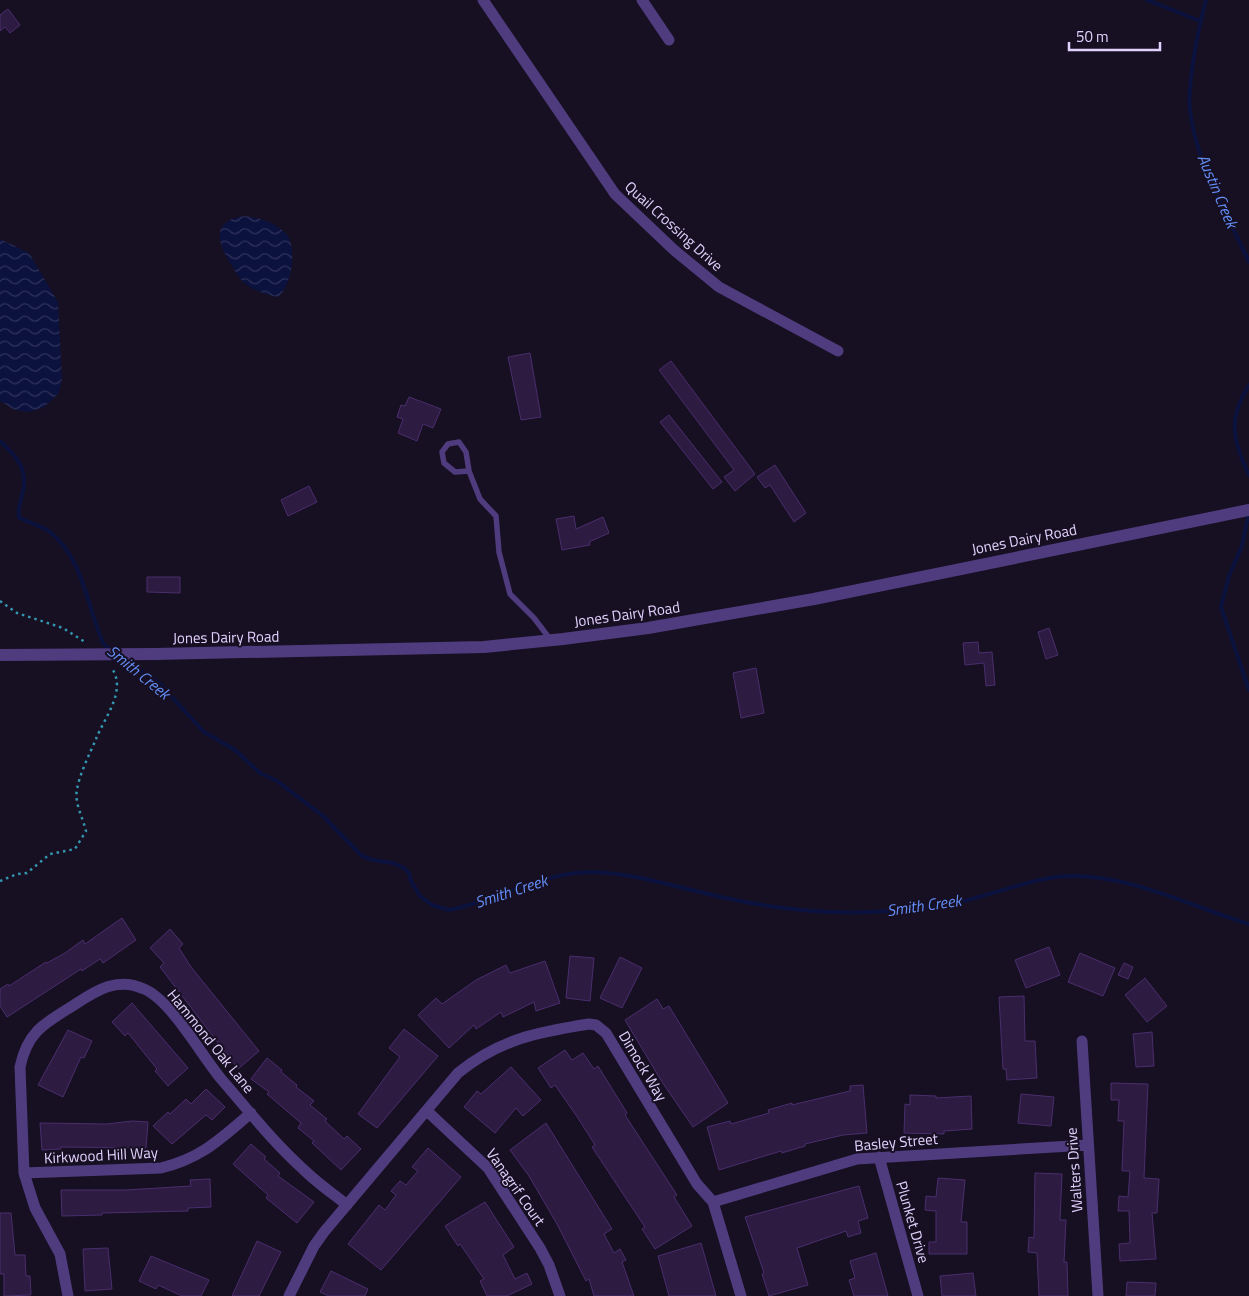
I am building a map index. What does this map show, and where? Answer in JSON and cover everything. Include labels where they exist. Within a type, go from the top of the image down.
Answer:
[{"type":"street","name":"Quail Crossing Drive","points":[[483,0],[614,194],[674,250],[719,286],[838,351]]},
{"type":"street","points":[[642,0],[669,40]]},
{"type":"street","name":"Jones Dairy Road","points":[[0,655],[155,654],[484,647],[551,641],[648,628],[804,601],[1245,511]]},
{"type":"street","name":"Hammond Oak Lane","points":[[68,1296],[60,1254],[35,1208],[24,1173],[20,1067],[23,1052],[30,1038],[43,1024],[102,987],[117,984],[144,988],[165,1004],[220,1078],[251,1113],[304,1170],[347,1205]]},
{"type":"street","name":"Dimock Way","points":[[289,1296],[314,1246],[458,1073],[476,1059],[525,1035],[596,1025],[606,1033],[697,1184],[713,1202],[741,1296]]},
{"type":"street","name":"Walters Drive","points":[[1082,1041],[1098,1296]]},
{"type":"street","name":"Vanagrif Court","points":[[427,1111],[477,1155],[494,1175],[544,1257],[560,1296]]},
{"type":"street","name":"Kirkwood Hill Way","points":[[24,1173],[160,1168],[176,1164],[192,1159],[207,1150],[251,1113]]},
{"type":"street","name":"Basley Street","points":[[713,1202],[856,1159],[1088,1145]]},
{"type":"street","name":"Plunket Drive","points":[[879,1157],[918,1296]]},
{"type":"lane","points":[[469,471],[455,472],[444,463],[442,452],[448,444],[459,442],[466,452],[469,471],[480,498],[496,516],[498,552],[510,594],[534,618],[551,641]]},
{"type":"path","points":[[0,601],[17,613],[63,628],[91,647]]},
{"type":"path","points":[[0,881],[17,874],[27,873],[50,854],[75,849],[82,840],[86,831],[77,800],[77,789],[96,739],[111,710],[117,688],[113,669],[108,663]]},
{"type":"water","points":[[245,216],[273,224],[287,235],[290,241],[292,267],[283,292],[278,297],[259,292],[243,282],[223,250],[220,242],[221,228],[234,219]]},
{"type":"water","points":[[0,239],[29,253],[58,302],[62,379],[59,393],[43,408],[29,412],[15,410],[0,401]]},
{"type":"building","points":[[8,9],[20,25],[10,33],[5,27],[0,31],[0,15]]},
{"type":"building","points":[[530,353],[541,417],[521,420],[508,357]]},
{"type":"building","points":[[671,361],[755,474],[735,491],[724,477],[734,470],[659,370]]},
{"type":"building","points":[[409,397],[441,409],[433,428],[423,424],[417,441],[398,433],[403,419],[397,417],[401,405],[405,406]]},
{"type":"building","points":[[669,415],[722,482],[713,489],[660,422]]},
{"type":"building","points":[[775,465],[806,513],[794,522],[770,485],[765,488],[757,477]]},
{"type":"building","points":[[309,486],[317,502],[288,516],[281,500]]},
{"type":"building","points":[[574,516],[576,529],[603,517],[609,533],[589,542],[590,545],[562,550],[556,519]]},
{"type":"building","points":[[147,577],[180,577],[180,593],[147,592]]},
{"type":"building","points":[[1049,628],[1058,655],[1046,659],[1038,632]]},
{"type":"building","points":[[978,642],[979,653],[992,652],[995,685],[986,686],[984,663],[965,665],[963,643]]},
{"type":"building","points":[[756,668],[764,713],[741,718],[733,673]]},
{"type":"building","points":[[122,918],[136,940],[103,963],[100,959],[82,971],[81,969],[7,1017],[0,1006],[0,989],[8,984],[9,986],[46,962],[65,953],[83,940],[85,944]]},
{"type":"building","points":[[170,929],[183,944],[179,948],[191,967],[259,1051],[238,1069],[160,967],[164,963],[150,948]]},
{"type":"building","points":[[1049,947],[1060,975],[1026,988],[1015,960]]},
{"type":"building","points":[[1080,953],[1115,968],[1103,996],[1068,982]]},
{"type":"building","points":[[570,956],[594,958],[590,1001],[566,998]]},
{"type":"building","points":[[620,957],[642,968],[622,1008],[600,998]]},
{"type":"building","points":[[545,961],[560,1003],[536,1011],[534,1002],[503,1017],[501,1012],[476,1029],[474,1025],[449,1048],[418,1015],[436,998],[442,1004],[476,980],[506,965],[510,973]]},
{"type":"building","points":[[1124,963],[1133,967],[1128,979],[1118,975]]},
{"type":"building","points":[[1145,978],[1167,1006],[1147,1022],[1125,995]]},
{"type":"building","points":[[1024,996],[1025,1041],[1035,1041],[1037,1078],[1007,1080],[1006,1069],[1003,1069],[999,997]]},
{"type":"building","points":[[657,999],[663,1009],[669,1006],[728,1103],[693,1127],[662,1082],[625,1020]]},
{"type":"building","points":[[132,1003],[188,1068],[168,1086],[128,1033],[125,1036],[112,1022]]},
{"type":"building","points":[[404,1029],[438,1056],[377,1128],[358,1114],[400,1057],[389,1048]]},
{"type":"building","points":[[68,1030],[92,1041],[84,1058],[81,1057],[63,1097],[38,1085]]},
{"type":"building","points":[[1152,1032],[1154,1066],[1136,1067],[1133,1034]]},
{"type":"building","points":[[565,1050],[572,1060],[583,1053],[594,1069],[598,1066],[627,1113],[625,1115],[677,1195],[674,1197],[692,1226],[655,1249],[642,1229],[645,1227],[592,1147],[595,1145],[578,1118],[555,1085],[551,1088],[538,1068]]},
{"type":"building","points":[[267,1058],[297,1085],[296,1087],[314,1101],[310,1105],[327,1119],[325,1121],[344,1139],[347,1136],[361,1149],[341,1170],[312,1143],[314,1141],[298,1128],[301,1123],[267,1094],[269,1092],[251,1079]]},
{"type":"building","points":[[511,1067],[541,1100],[523,1116],[516,1108],[495,1133],[464,1107],[477,1091],[481,1094]]},
{"type":"building","points":[[1111,1083],[1148,1084],[1144,1178],[1159,1179],[1157,1213],[1152,1213],[1156,1259],[1120,1261],[1119,1244],[1130,1243],[1129,1211],[1118,1211],[1119,1196],[1128,1197],[1130,1171],[1122,1171],[1124,1121],[1118,1121],[1119,1100],[1111,1100]]},
{"type":"building","points":[[863,1085],[867,1133],[843,1135],[805,1144],[805,1146],[782,1153],[781,1151],[719,1170],[707,1127],[730,1121],[731,1124],[769,1113],[768,1110],[850,1091],[850,1086]]},
{"type":"building","points":[[206,1089],[225,1107],[212,1120],[206,1115],[172,1144],[153,1126],[186,1099],[191,1104]]},
{"type":"building","points":[[1021,1094],[1054,1097],[1051,1126],[1018,1123]]},
{"type":"building","points":[[910,1095],[936,1096],[936,1098],[971,1096],[972,1129],[944,1131],[944,1134],[904,1133],[905,1104],[910,1105]]},
{"type":"building","points":[[132,1121],[148,1122],[146,1148],[61,1147],[61,1149],[42,1150],[40,1123],[107,1124]]},
{"type":"building","points":[[546,1123],[612,1229],[604,1234],[614,1253],[620,1249],[626,1260],[622,1262],[634,1296],[594,1296],[589,1279],[586,1281],[557,1224],[529,1176],[510,1150]]},
{"type":"building","points":[[251,1144],[280,1173],[278,1176],[314,1202],[297,1223],[266,1198],[268,1195],[233,1164]]},
{"type":"building","points":[[428,1148],[461,1177],[381,1270],[348,1244],[379,1205],[385,1210],[396,1195],[391,1191],[400,1181],[406,1185],[418,1171],[412,1167]]},
{"type":"building","points":[[1035,1173],[1062,1174],[1060,1220],[1066,1220],[1064,1262],[1067,1262],[1068,1296],[1039,1296],[1037,1253],[1028,1252],[1029,1237],[1034,1238]]},
{"type":"building","points":[[938,1178],[965,1180],[961,1222],[967,1222],[967,1254],[929,1254],[929,1242],[936,1242],[936,1211],[925,1210],[926,1196],[936,1197]]},
{"type":"building","points":[[210,1179],[211,1207],[188,1208],[188,1211],[62,1216],[61,1190],[126,1190],[191,1186],[190,1180]]},
{"type":"building","points":[[859,1186],[868,1218],[858,1221],[861,1233],[848,1237],[846,1231],[797,1248],[808,1285],[769,1296],[762,1274],[764,1273],[745,1217]]},
{"type":"building","points":[[485,1202],[514,1247],[503,1255],[515,1279],[527,1273],[532,1284],[507,1296],[487,1296],[480,1281],[484,1279],[445,1226]]},
{"type":"building","points":[[0,1213],[11,1213],[15,1255],[25,1255],[26,1276],[30,1276],[31,1295],[4,1296],[4,1274],[0,1274]]},
{"type":"building","points":[[257,1241],[281,1252],[259,1296],[232,1296]]},
{"type":"building","points":[[701,1243],[716,1296],[669,1296],[658,1256]]},
{"type":"building","points":[[108,1248],[112,1289],[85,1291],[83,1249]]},
{"type":"building","points":[[876,1253],[888,1296],[854,1296],[849,1280],[855,1278],[850,1261]]},
{"type":"building","points":[[151,1256],[209,1280],[201,1296],[182,1296],[158,1285],[156,1289],[139,1281]]},
{"type":"building","points":[[331,1271],[368,1289],[365,1296],[329,1296],[320,1292]]},
{"type":"building","points":[[973,1273],[976,1296],[942,1296],[940,1276]]},
{"type":"building","points":[[1127,1282],[1156,1283],[1155,1296],[1126,1296]]},
{"type":"waterway","points":[[1147,0],[1200,21]]},
{"type":"waterway","name":"Austin Creek","points":[[1206,0],[1197,39],[1190,85],[1190,110],[1193,130],[1206,169],[1222,207],[1249,262]]},
{"type":"waterway","name":"Austin Creek","points":[[1249,385],[1237,409],[1235,419],[1236,441],[1249,475]]},
{"type":"waterway","name":"Smith Creek","points":[[0,441],[18,460],[23,472],[24,485],[19,517],[50,532],[70,555],[83,583],[103,643],[112,652]]},
{"type":"waterway","name":"Austin Creek","points":[[1249,512],[1242,546],[1229,576],[1221,607],[1249,690]]},
{"type":"waterway","name":"Smith Creek","points":[[122,658],[160,684],[204,732],[235,750],[260,773],[277,781],[323,816],[362,856],[393,863],[404,868],[409,873],[411,881],[420,896],[432,905],[449,910],[467,906],[537,882],[573,873],[592,872],[624,875],[758,904],[815,911],[853,912],[882,912],[944,905],[969,900],[1030,882],[1075,876],[1097,878],[1142,887],[1249,924]]}]
